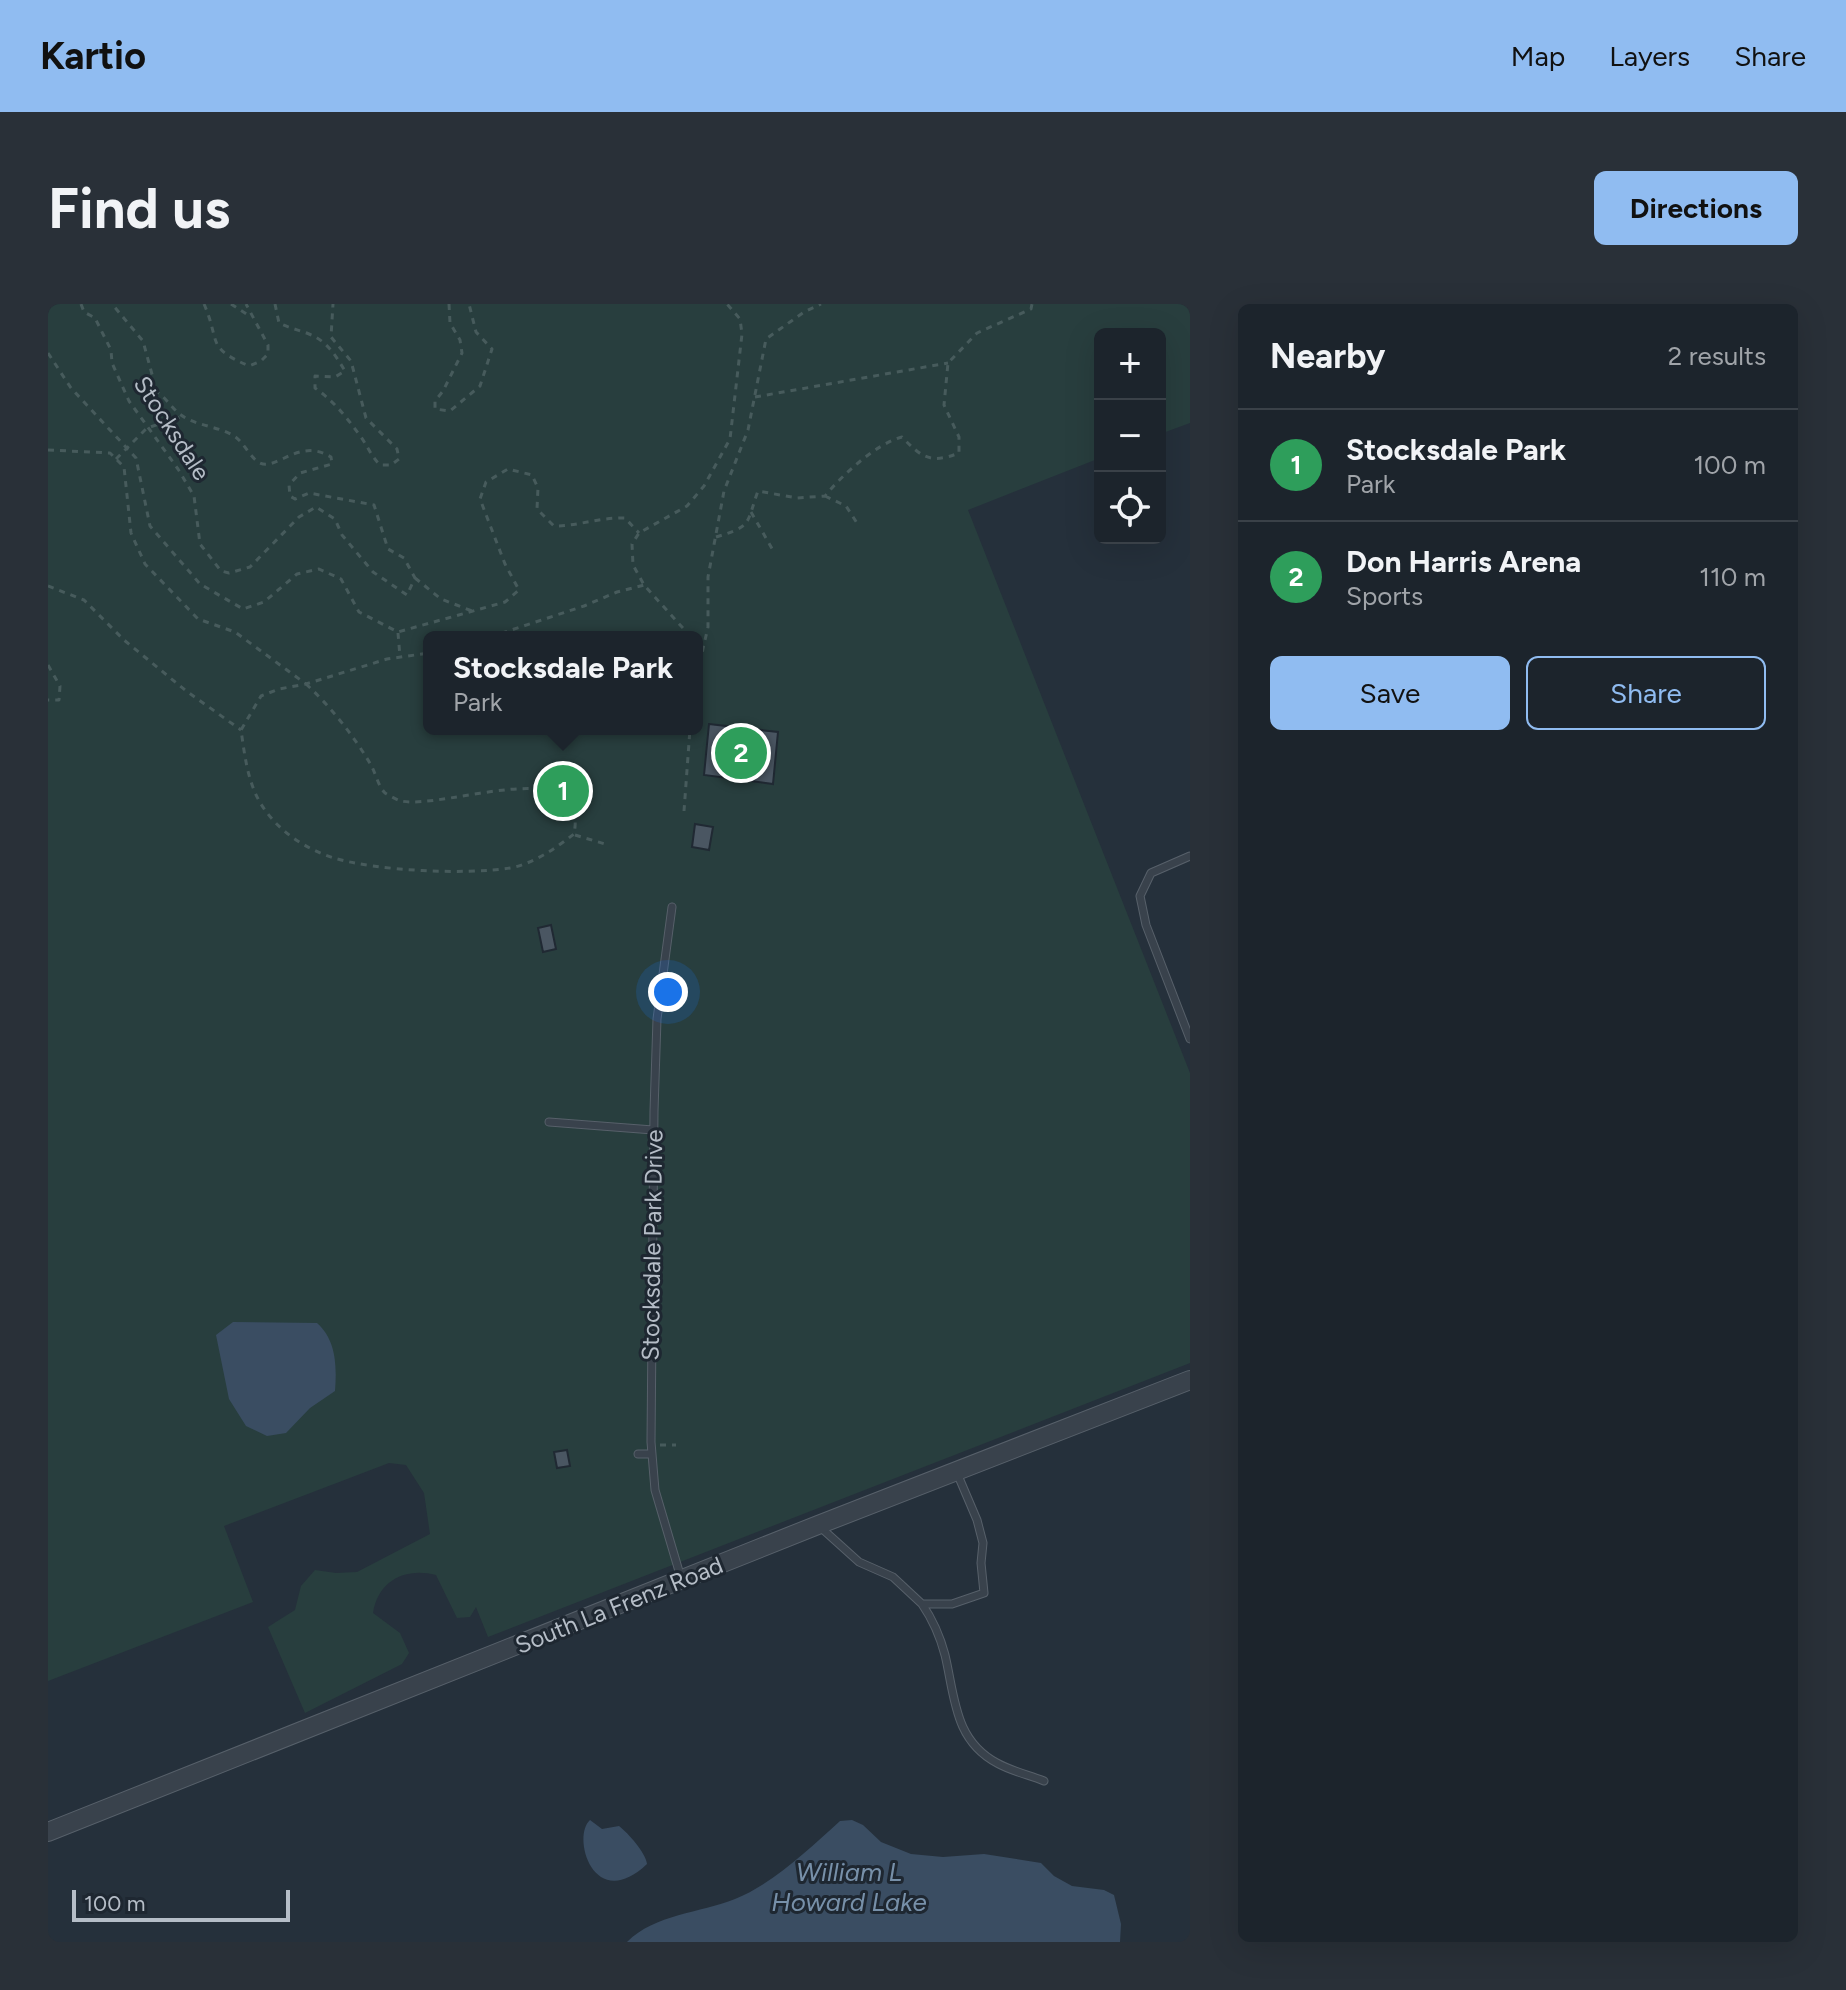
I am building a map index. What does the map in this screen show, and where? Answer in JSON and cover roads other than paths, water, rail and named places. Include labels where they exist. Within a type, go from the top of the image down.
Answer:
[{"type":"street","name":"South La Frenz Road","points":[[48,1832],[1190,1380]]},
{"type":"lane","points":[[1190,856],[1151,873],[1140,896],[1146,925],[1190,1039]]},
{"type":"lane","name":"Stocksdale Park Drive","points":[[672,907],[657,1019],[653,1130],[652,1450],[655,1490],[681,1580]]},
{"type":"lane","points":[[549,1122],[653,1130]]},
{"type":"lane","points":[[638,1454],[652,1450]]},
{"type":"lane","points":[[922,1604],[952,1604],[984,1593],[983,1543],[957,1471]]},
{"type":"lane","points":[[818,1525],[859,1562],[893,1577],[922,1604],[934,1622],[945,1655],[951,1696],[961,1727],[972,1745],[997,1764],[1044,1781]]},
{"type":"water","points":[[233,1322],[317,1323],[332,1345],[335,1391],[310,1408],[286,1433],[267,1436],[246,1426],[229,1399],[216,1335]]},
{"type":"water","points":[[590,1820],[602,1829],[619,1826],[632,1838],[647,1864],[629,1877],[613,1881],[601,1877],[586,1855],[583,1841]]},
{"type":"water","name":"William L Howard Lake","points":[[852,1820],[863,1825],[881,1842],[911,1854],[943,1857],[984,1854],[1041,1863],[1054,1876],[1072,1886],[1104,1890],[1114,1895],[1121,1924],[1120,1942],[627,1942],[651,1925],[735,1899],[764,1884],[840,1821]]},
{"type":"place","name":"Don Harris Arena","points":[[741,753]]},
{"type":"place","name":"Stocksdale Park","points":[[563,791]]}]
